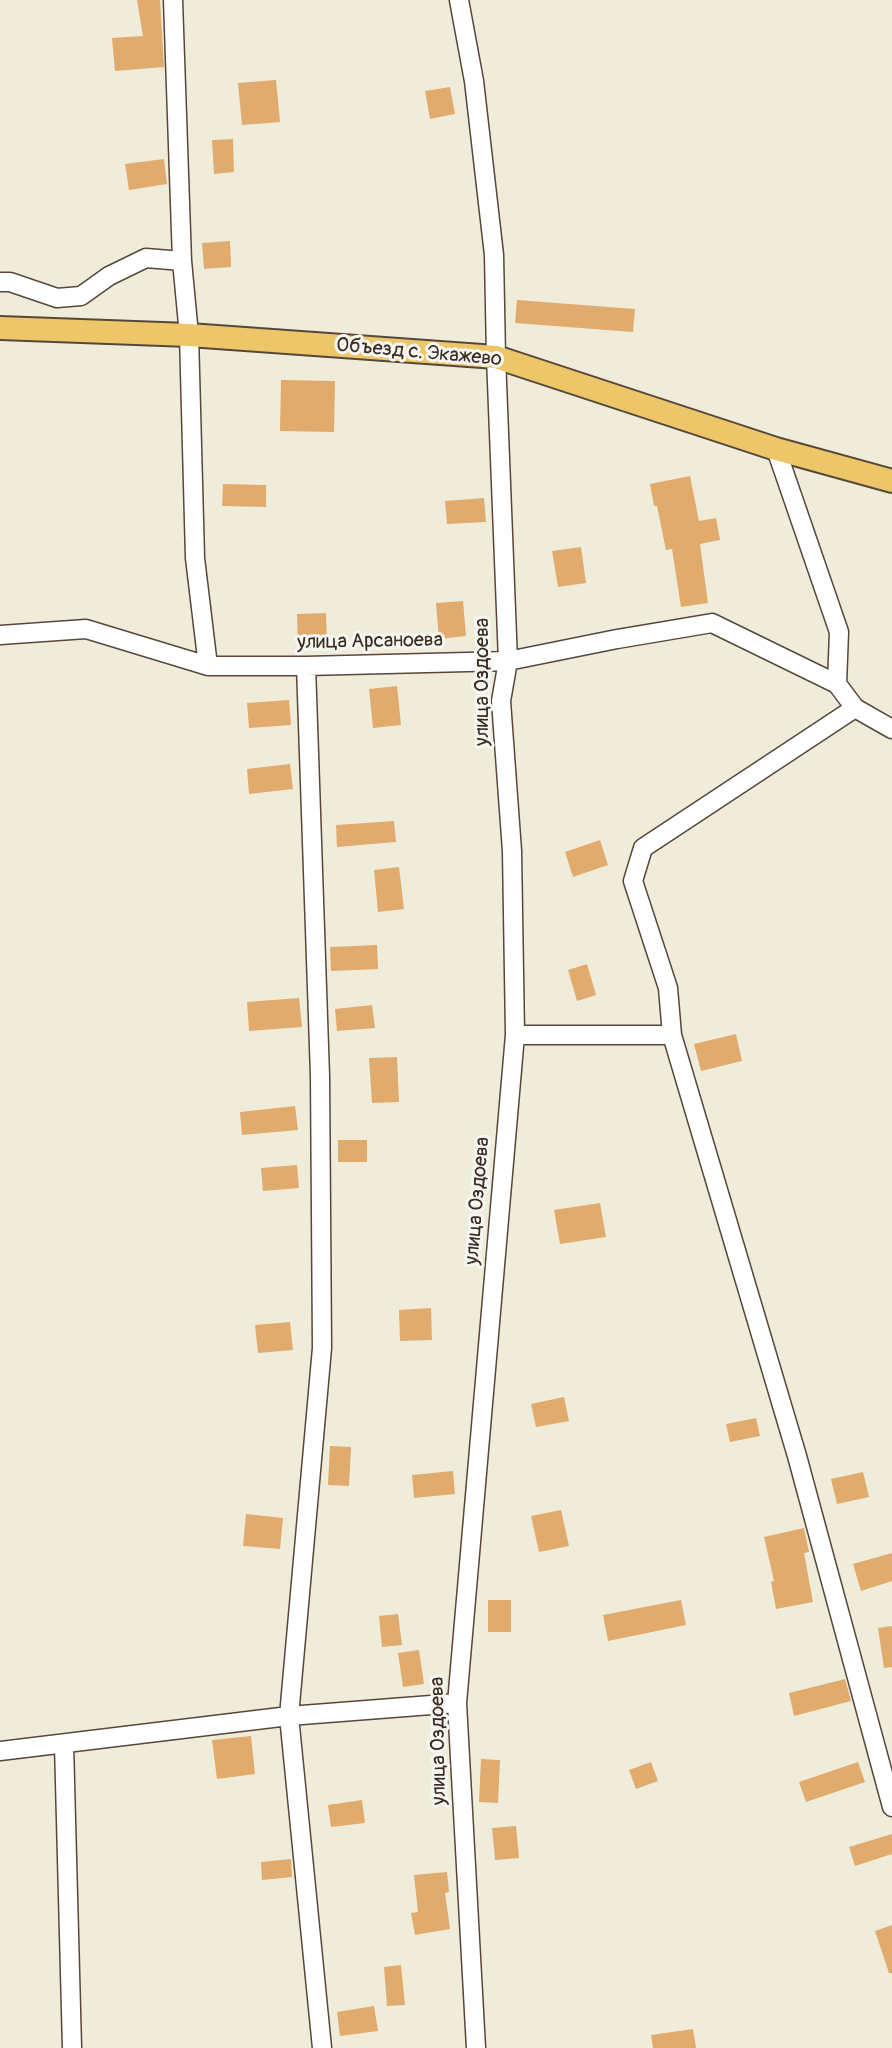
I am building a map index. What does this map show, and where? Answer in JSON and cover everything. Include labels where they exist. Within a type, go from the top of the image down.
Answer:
[{"type":"main road","name":"Объезд с. Экажево","points":[[0,328],[189,335],[496,357],[776,449],[892,481]]},
{"type":"street","points":[[173,0],[182,261],[189,335],[195,558],[208,666]]},
{"type":"street","name":"улица Оздоева","points":[[459,0],[474,81],[494,255],[508,661],[501,701],[512,851],[515,1035],[457,1703],[476,2048]]},
{"type":"street","points":[[0,282],[10,282],[57,298],[81,296],[109,276],[146,258],[182,261]]},
{"type":"street","points":[[776,449],[839,632],[837,684]]},
{"type":"street","name":"улица Арсаноева","points":[[0,635],[86,629],[208,666],[306,666],[508,661],[712,623],[837,684],[855,708],[892,729]]},
{"type":"street","points":[[306,666],[320,1076],[322,1348],[289,1716],[322,2048]]},
{"type":"street","points":[[855,708],[643,849],[633,881],[668,988],[672,1035],[797,1456],[892,1807]]},
{"type":"street","points":[[515,1035],[672,1035]]},
{"type":"street","points":[[0,1751],[289,1716],[457,1703]]},
{"type":"street","points":[[64,1744],[72,2048]]},
{"type":"building","points":[[137,0],[160,0],[164,67],[115,71],[112,38],[143,36]]},
{"type":"building","points":[[276,80],[280,122],[242,125],[238,83]]},
{"type":"building","points":[[450,87],[455,114],[430,119],[425,91]]},
{"type":"building","points":[[233,139],[234,172],[214,174],[212,140]]},
{"type":"building","points":[[164,159],[167,184],[129,190],[125,164]]},
{"type":"building","points":[[230,241],[231,267],[204,269],[202,243]]},
{"type":"building","points":[[517,300],[635,309],[633,332],[515,323]]},
{"type":"building","points":[[281,380],[335,381],[334,432],[280,431]]},
{"type":"building","points":[[690,476],[699,521],[716,518],[720,540],[700,544],[708,603],[681,607],[672,549],[666,550],[650,484]]},
{"type":"building","points":[[223,484],[266,485],[266,507],[222,506]]},
{"type":"building","points":[[484,498],[486,522],[447,524],[445,501]]},
{"type":"building","points":[[581,547],[586,583],[558,587],[552,551]]},
{"type":"building","points":[[463,601],[466,636],[439,639],[436,603]]},
{"type":"building","points":[[326,613],[327,648],[298,649],[297,614]]},
{"type":"building","points":[[397,686],[401,725],[373,728],[369,689]]},
{"type":"building","points":[[289,700],[291,725],[249,728],[247,703]]},
{"type":"building","points":[[290,764],[293,789],[249,794],[247,769]]},
{"type":"building","points":[[394,821],[396,842],[337,847],[336,825]]},
{"type":"building","points":[[600,840],[608,865],[573,877],[565,852]]},
{"type":"building","points":[[399,867],[404,909],[378,912],[374,870]]},
{"type":"building","points":[[377,945],[378,969],[331,971],[330,947]]},
{"type":"building","points":[[587,964],[596,995],[577,1001],[568,970]]},
{"type":"building","points":[[299,998],[302,1027],[249,1031],[247,1002]]},
{"type":"building","points":[[372,1005],[375,1028],[337,1031],[335,1009]]},
{"type":"building","points":[[736,1034],[742,1061],[701,1071],[694,1044]]},
{"type":"building","points":[[397,1057],[399,1102],[372,1103],[369,1058]]},
{"type":"building","points":[[295,1106],[298,1130],[242,1135],[240,1112]]},
{"type":"building","points":[[338,1140],[367,1140],[367,1162],[338,1162]]},
{"type":"building","points":[[297,1165],[299,1188],[263,1191],[261,1168]]},
{"type":"building","points":[[600,1203],[606,1237],[560,1244],[554,1210]]},
{"type":"building","points":[[431,1308],[432,1340],[400,1341],[399,1310]]},
{"type":"building","points":[[290,1322],[293,1350],[258,1353],[255,1325]]},
{"type":"building","points":[[564,1397],[569,1421],[536,1427],[531,1404]]},
{"type":"building","points":[[756,1418],[760,1436],[730,1442],[726,1424]]},
{"type":"building","points":[[330,1446],[351,1447],[349,1486],[328,1485]]},
{"type":"building","points":[[453,1471],[455,1494],[414,1498],[412,1475]]},
{"type":"building","points":[[863,1472],[869,1497],[837,1504],[831,1479]]},
{"type":"building","points":[[561,1510],[569,1546],[539,1552],[531,1516]]},
{"type":"building","points":[[246,1514],[283,1518],[280,1549],[243,1546]]},
{"type":"building","points":[[804,1528],[809,1552],[804,1553],[813,1602],[776,1609],[771,1582],[774,1581],[764,1537]]},
{"type":"building","points":[[892,1553],[892,1581],[861,1591],[853,1564]]},
{"type":"building","points":[[488,1600],[511,1600],[511,1632],[488,1632]]},
{"type":"building","points":[[681,1600],[686,1625],[608,1641],[603,1615]]},
{"type":"building","points":[[398,1614],[402,1645],[382,1647],[379,1616]]},
{"type":"building","points":[[892,1626],[892,1667],[884,1668],[878,1628]]},
{"type":"building","points":[[419,1650],[424,1684],[403,1687],[398,1653]]},
{"type":"building","points":[[845,1679],[851,1701],[794,1716],[789,1693]]},
{"type":"building","points":[[251,1736],[255,1774],[217,1779],[212,1740]]},
{"type":"building","points":[[481,1759],[500,1760],[498,1803],[479,1802]]},
{"type":"building","points":[[651,1762],[658,1781],[636,1789],[629,1770]]},
{"type":"building","points":[[858,1762],[865,1782],[806,1802],[799,1782]]},
{"type":"building","points":[[362,1800],[365,1823],[331,1827],[328,1805]]},
{"type":"building","points":[[516,1826],[519,1858],[495,1860],[492,1828]]},
{"type":"building","points":[[892,1834],[892,1854],[855,1866],[849,1847]]},
{"type":"building","points":[[291,1859],[292,1877],[262,1880],[261,1862]]},
{"type":"building","points":[[447,1872],[449,1892],[445,1893],[450,1929],[415,1935],[411,1913],[418,1912],[414,1875]]},
{"type":"building","points":[[892,1925],[892,1973],[889,1973],[875,1931]]},
{"type":"building","points":[[401,1965],[405,2005],[387,2006],[384,1967]]},
{"type":"building","points":[[374,2006],[378,2031],[340,2036],[337,2012]]},
{"type":"building","points":[[693,2029],[696,2048],[653,2048],[651,2035]]}]
